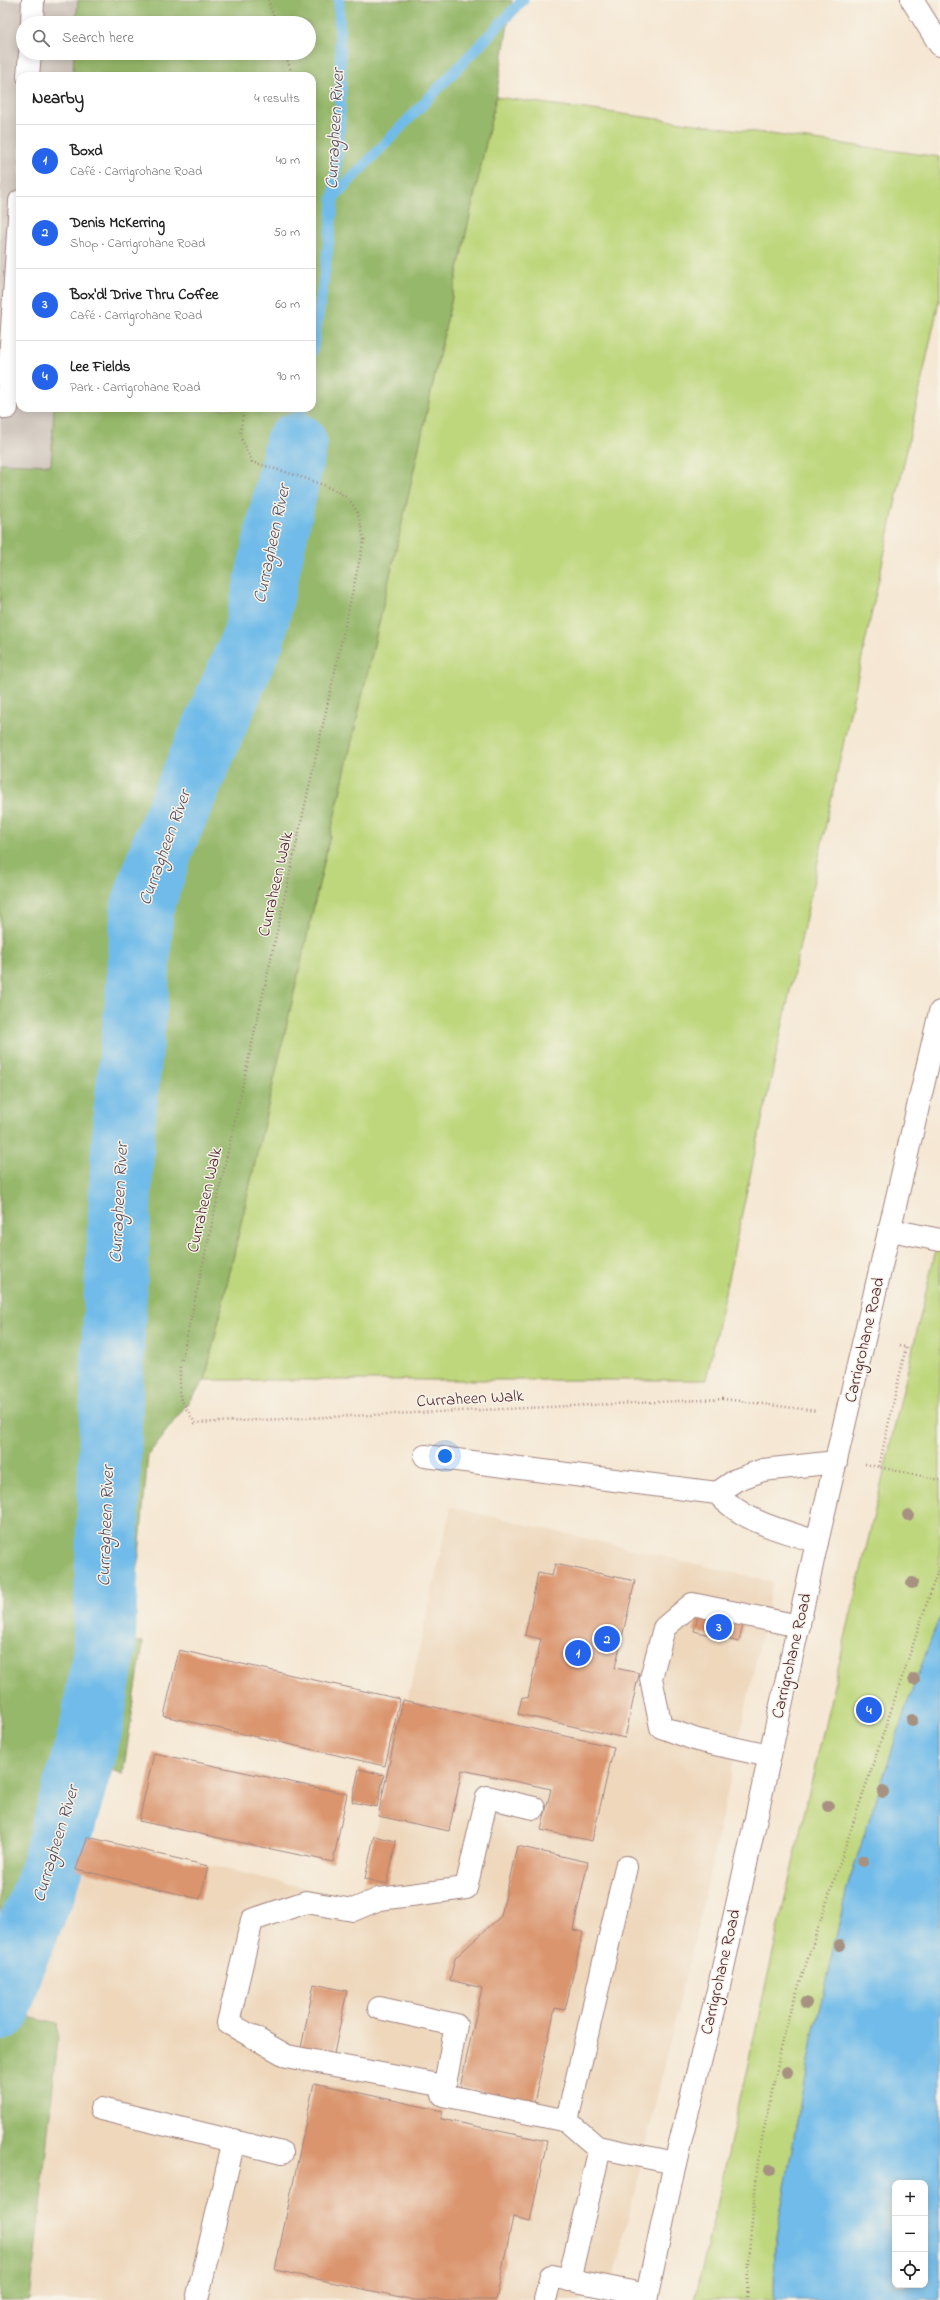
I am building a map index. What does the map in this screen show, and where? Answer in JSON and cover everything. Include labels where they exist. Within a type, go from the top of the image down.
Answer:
[{"type":"main road","points":[[32,16],[33,0]]},
{"type":"main road","points":[[912,0],[940,45]]},
{"type":"main road","points":[[28,72],[29,60]]},
{"type":"main road","points":[[7,408],[8,275],[16,226]]},
{"type":"main road","name":"Carrigrohane Road","points":[[647,2298],[675,2163],[719,1986],[817,1542],[891,1230],[940,1012]]},
{"type":"main road","points":[[891,1230],[940,1240]]},
{"type":"main road","points":[[425,1456],[717,1493],[731,1508],[752,1520],[817,1542]]},
{"type":"main road","points":[[717,1493],[736,1480],[762,1470],[836,1461]]},
{"type":"main road","points":[[769,1756],[697,1740],[661,1727],[651,1678],[664,1628],[692,1604],[798,1626]]},
{"type":"main road","points":[[444,2086],[287,2056],[228,2023],[252,1920],[306,1902],[352,1910],[379,1899],[466,1888],[487,1797],[534,1808]]},
{"type":"main road","points":[[567,2121],[626,1867]]},
{"type":"main road","points":[[379,2008],[456,2025],[443,2095],[567,2121],[600,2148],[675,2163]]},
{"type":"main road","points":[[100,2109],[234,2140],[282,2153]]},
{"type":"main road","points":[[197,2300],[234,2140]]},
{"type":"main road","points":[[569,2280],[600,2148]]},
{"type":"main road","points":[[545,2300],[551,2276],[647,2298]]},
{"type":"path","points":[[268,0],[274,16]]},
{"type":"path","points":[[287,60],[292,72]]},
{"type":"path","name":"Curraheen Walk","points":[[243,412],[240,435],[252,462],[334,490],[349,500],[360,519],[364,540],[180,1367],[180,1398],[195,1423],[724,1399],[823,1412],[844,1426]]},
{"type":"path","points":[[879,1466],[906,1347],[898,1346]]},
{"type":"path","points":[[836,1461],[879,1466],[940,1480]]},
{"type":"path","points":[[747,2300],[748,2261],[759,2153],[787,2021],[940,1564]]},
{"type":"shaded area","points":[[0,0],[78,0],[77,16],[16,16],[16,60],[74,60],[73,72],[16,72],[16,412],[54,412],[51,465],[0,463]]},
{"type":"shaded area","points":[[451,1507],[773,1582],[711,1868],[609,2300],[30,2300],[58,2039],[57,2024],[23,2016],[88,1837],[358,1900],[407,1702]]},
{"type":"green space","points":[[78,0],[512,0],[496,97],[408,497],[205,1380],[148,1455],[131,1642],[143,1642],[123,1774],[112,1770],[23,2016],[57,2024],[58,2039],[30,2300],[0,2300],[0,463],[51,465],[54,412],[316,412],[316,72],[73,72],[74,60],[316,60],[316,16],[77,16]]},
{"type":"green space","points":[[496,97],[940,157],[940,296],[706,1380],[205,1380],[408,497]]},
{"type":"green space","points":[[940,1232],[940,1620],[847,1888],[810,2050],[775,2242],[774,2300],[695,2300],[807,1801]]},
{"type":"water","points":[[940,1615],[940,2300],[774,2300],[775,2242],[810,2050],[847,1888],[908,1701]]},
{"type":"building","points":[[555,1564],[635,1581],[615,1668],[639,1673],[625,1738],[518,1714],[522,1697],[528,1698],[541,1639],[525,1635],[538,1573],[552,1576]]},
{"type":"building","points":[[699,1612],[743,1624],[739,1642],[694,1631]]},
{"type":"building","points":[[179,1650],[400,1699],[385,1766],[164,1716]]},
{"type":"building","points":[[403,1700],[614,1747],[592,1841],[541,1830],[551,1789],[462,1770],[449,1831],[378,1816]]},
{"type":"building","points":[[154,1753],[347,1794],[333,1862],[139,1821]]},
{"type":"building","points":[[359,1769],[384,1775],[377,1807],[352,1802]]},
{"type":"building","points":[[374,1836],[396,1841],[387,1884],[365,1879]]},
{"type":"building","points":[[88,1837],[208,1866],[200,1899],[76,1869]]},
{"type":"building","points":[[517,1846],[588,1862],[573,1930],[583,1932],[565,2010],[555,2008],[534,2103],[460,2087],[482,1988],[450,1980],[455,1958],[501,1916]]},
{"type":"building","points":[[314,1984],[347,1991],[334,2054],[301,2048]]},
{"type":"building","points":[[314,2083],[443,2111],[441,2119],[547,2141],[530,2221],[513,2217],[496,2300],[414,2300],[275,2270]]},
{"type":"waterway","name":"Curragheen River","points":[[316,328],[323,287],[338,151],[341,85],[339,0]]},
{"type":"waterway","points":[[332,199],[523,0]]},
{"type":"waterway","name":"Curragheen River","points":[[296,444],[301,412]]},
{"type":"waterway","name":"Curragheen River","points":[[0,2009],[10,1971],[47,1884],[91,1729],[104,1653],[113,1344],[124,1121],[137,996],[142,908],[165,840],[254,636],[296,444]]},
{"type":"place","name":"Box'd! Drive Thru Coffee","points":[[719,1627]]},
{"type":"place","name":"Denis McKerring","points":[[607,1639]]},
{"type":"place","name":"Boxd","points":[[578,1653]]},
{"type":"place","name":"Lee Fields","points":[[869,1710]]}]
